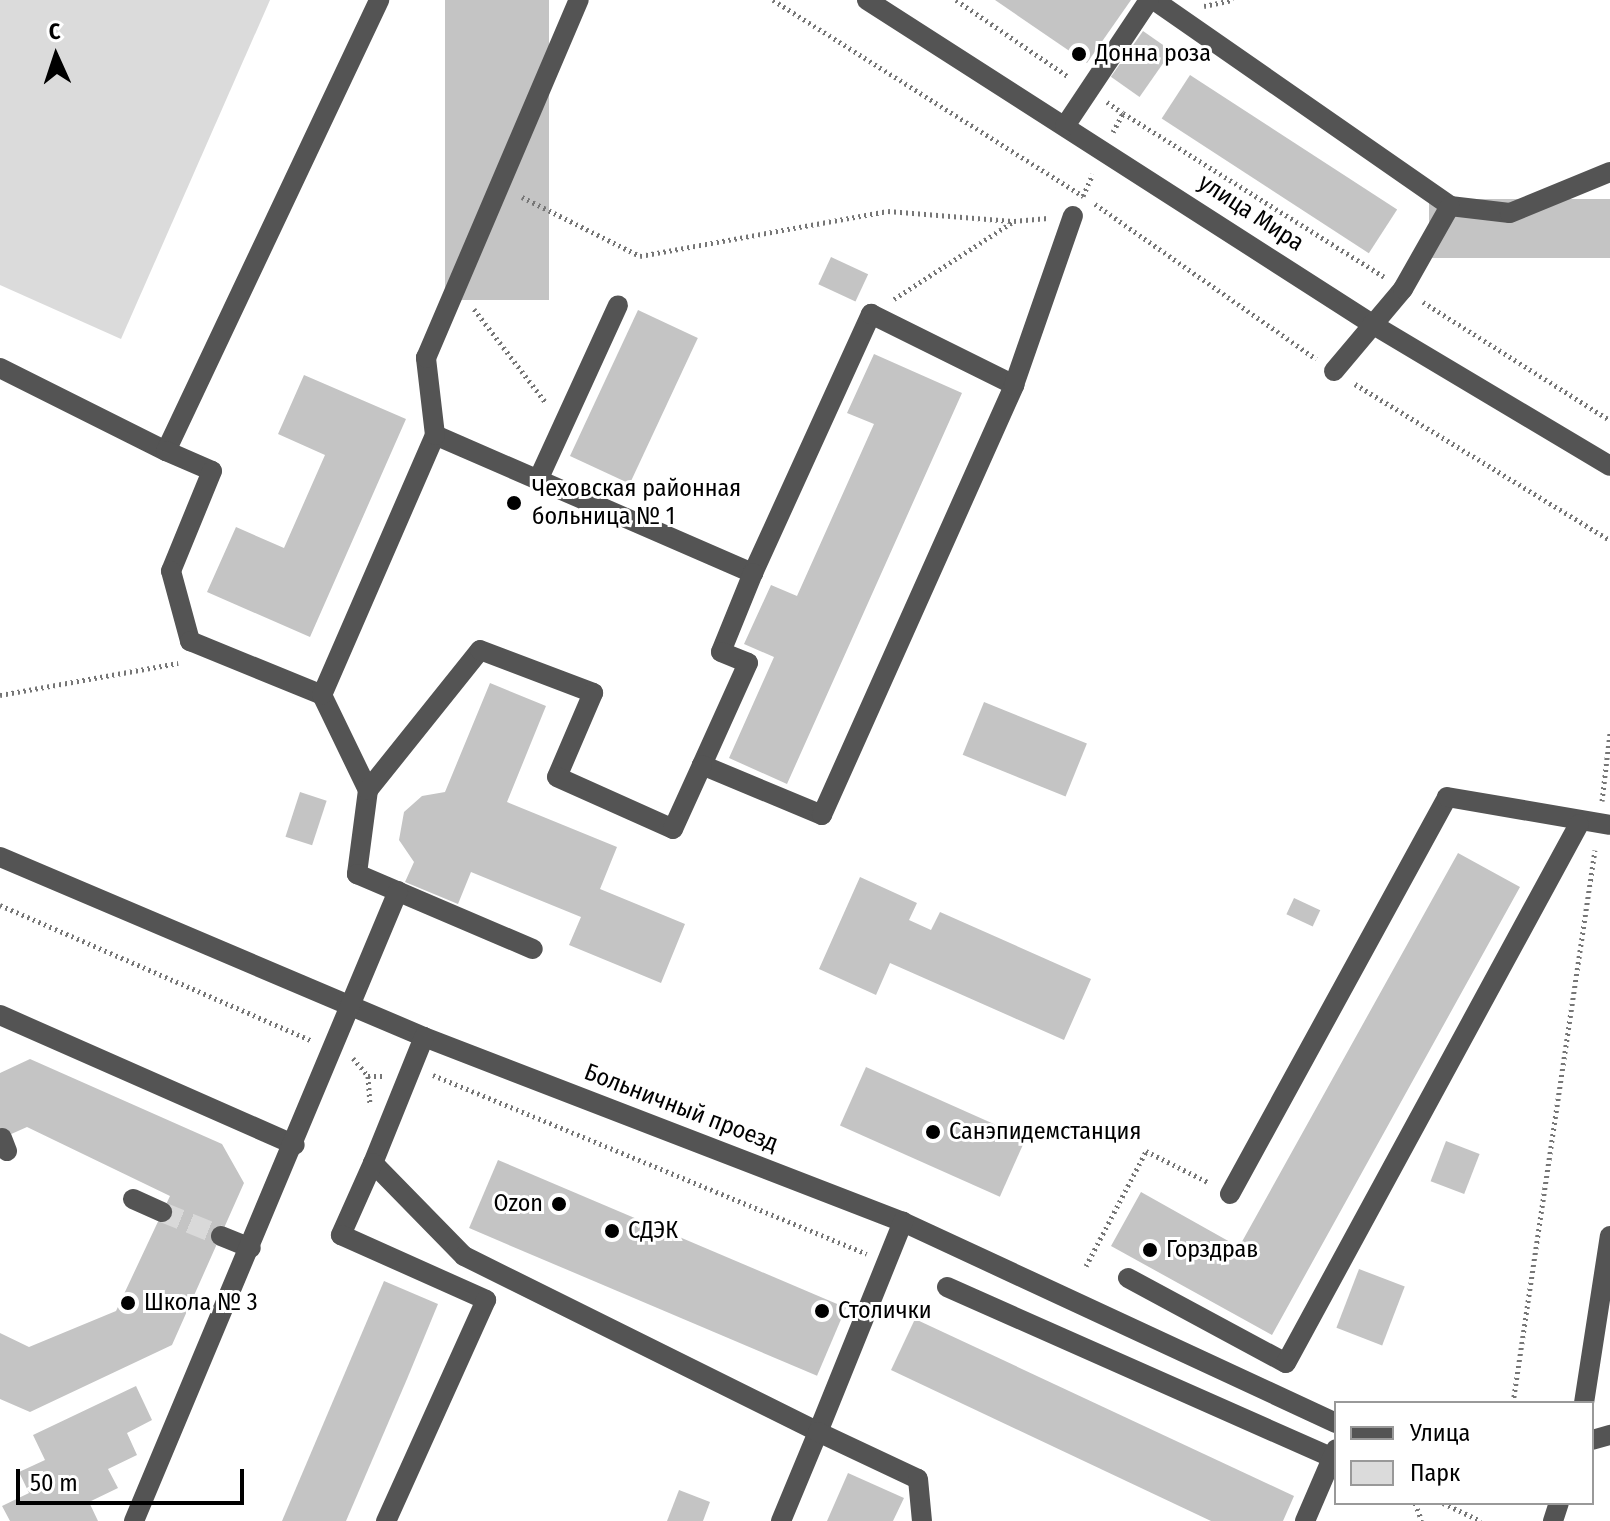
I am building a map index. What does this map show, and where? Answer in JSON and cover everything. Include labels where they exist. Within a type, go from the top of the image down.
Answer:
[{"type":"street","points":[[166,451],[379,0]]},
{"type":"street","points":[[322,695],[435,435],[426,358],[579,0]]},
{"type":"street","points":[[1065,126],[1152,0],[1450,206],[1510,213],[1610,172]]},
{"type":"street","name":"улица Мира","points":[[873,2],[1372,324],[1610,466]]},
{"type":"street","points":[[1334,371],[1403,289],[1450,206]]},
{"type":"street","points":[[702,765],[822,815],[1014,385],[1073,216]]},
{"type":"street","points":[[538,480],[618,305]]},
{"type":"street","points":[[533,949],[357,874],[368,790],[480,650],[593,693],[557,777],[673,829],[748,663],[721,652],[753,573],[871,314],[1014,385]]},
{"type":"street","points":[[0,368],[212,471],[171,571],[190,641],[322,695],[368,790]]},
{"type":"street","points":[[435,435],[753,573]]},
{"type":"street","points":[[1230,1194],[1447,797],[1596,824],[1286,1363],[1271,1397]]},
{"type":"street","name":"Больничный проезд","points":[[0,857],[424,1037],[903,1222],[1271,1397],[1334,1422]]},
{"type":"street","points":[[134,1521],[295,1145],[349,1005],[398,891]]},
{"type":"street","points":[[0,1015],[295,1145]]},
{"type":"street","points":[[386,1521],[486,1300],[341,1235],[424,1037]]},
{"type":"street","points":[[373,1163],[464,1256],[918,1479],[922,1521]]},
{"type":"street","points":[[133,1199],[162,1212]]},
{"type":"street","points":[[781,1521],[903,1222]]},
{"type":"street","points":[[221,1236],[251,1248]]},
{"type":"street","points":[[1584,1401],[1610,1236]]},
{"type":"street","points":[[1128,1278],[1286,1363]]},
{"type":"street","points":[[947,1287],[1334,1454],[1305,1521]]},
{"type":"path","points":[[773,0],[1083,196],[1334,371],[1610,540]]},
{"type":"path","points":[[956,0],[1123,113],[1610,420]]},
{"type":"path","points":[[499,186],[640,256],[888,211],[1014,221],[1073,216],[1123,113]]},
{"type":"path","points":[[871,314],[1014,221]]},
{"type":"path","points":[[457,286],[563,425]]},
{"type":"path","points":[[0,695],[223,654]]},
{"type":"path","points":[[1513,1401],[1610,733]]},
{"type":"path","points":[[1,905],[333,1049],[368,1076],[436,1075],[886,1263]]},
{"type":"path","points":[[1086,1266],[1146,1151],[1230,1194]]},
{"type":"path","points":[[1447,1505],[1481,1521]]},
{"type":"green space","points":[[0,0],[270,0],[121,339],[0,285]]},
{"type":"building","points":[[445,0],[549,0],[549,300],[445,300]]},
{"type":"building","points":[[995,0],[1131,0],[1087,63]]},
{"type":"building","points":[[1143,31],[1172,51],[1140,97],[1111,77]]},
{"type":"building","points":[[1190,75],[1397,210],[1369,253],[1162,119]]},
{"type":"building","points":[[1429,199],[1610,199],[1610,258],[1429,258]]},
{"type":"building","points":[[831,257],[868,274],[855,302],[818,284]]},
{"type":"building","points":[[638,310],[698,338],[630,484],[570,456]]},
{"type":"building","points":[[874,354],[962,393],[787,784],[729,758],[774,657],[744,644],[771,585],[797,596],[874,424],[847,413]]},
{"type":"building","points":[[304,375],[406,419],[310,637],[207,592],[236,527],[284,548],[325,455],[278,434]]},
{"type":"building","points":[[490,683],[546,706],[507,802],[617,847],[600,889],[685,924],[661,983],[569,945],[581,917],[471,872],[458,904],[405,882],[414,862],[399,840],[404,812],[422,796],[445,792]]},
{"type":"building","points":[[984,702],[1087,744],[1066,796],[963,755]]},
{"type":"building","points":[[300,792],[327,801],[312,845],[285,837]]},
{"type":"building","points":[[1458,853],[1520,887],[1272,1335],[1111,1246],[1141,1192],[1239,1247]]},
{"type":"building","points":[[860,877],[917,903],[909,920],[931,930],[940,912],[1091,979],[1064,1040],[890,963],[876,995],[819,969]]},
{"type":"building","points":[[1294,898],[1320,910],[1313,927],[1286,914]]},
{"type":"building","points":[[30,1059],[222,1144],[244,1183],[172,1345],[30,1412],[0,1399],[0,1333],[29,1347],[116,1311],[170,1196],[27,1127],[0,1139],[0,1073]]},
{"type":"building","name":"Санэпидемстанция","points":[[866,1067],[1026,1138],[1000,1197],[840,1125]]},
{"type":"building","points":[[1446,1141],[1480,1154],[1464,1194],[1431,1181]]},
{"type":"building","points":[[498,1160],[846,1308],[817,1376],[469,1228]]},
{"type":"building","points":[[1359,1269],[1405,1287],[1382,1345],[1336,1328]]},
{"type":"building","points":[[384,1281],[438,1304],[407,1379],[346,1521],[282,1521]]},
{"type":"building","points":[[915,1319],[1294,1496],[1283,1521],[1211,1521],[891,1370]]},
{"type":"building","points":[[136,1386],[152,1420],[127,1433],[137,1455],[108,1469],[118,1488],[89,1502],[98,1521],[10,1521],[2,1506],[29,1493],[19,1472],[45,1460],[33,1435]]},
{"type":"building","points":[[848,1473],[904,1498],[893,1521],[827,1521]]},
{"type":"building","points":[[679,1490],[710,1502],[703,1521],[667,1521]]},
{"type":"tunnel","points":[[162,1212],[221,1236]]},
{"type":"place","name":"Донна роза","points":[[1079,54]]},
{"type":"place","name":"Чеховская районная больница № 1","points":[[514,503]]},
{"type":"place","name":"Санэпидемстанция","points":[[933,1132]]},
{"type":"place","name":"Ozon","points":[[559,1204]]},
{"type":"place","name":"СДЭК","points":[[612,1231]]},
{"type":"place","name":"Горздрав","points":[[1150,1250]]},
{"type":"place","name":"Школа № 3","points":[[128,1303]]},
{"type":"place","name":"Столички","points":[[822,1311]]}]
